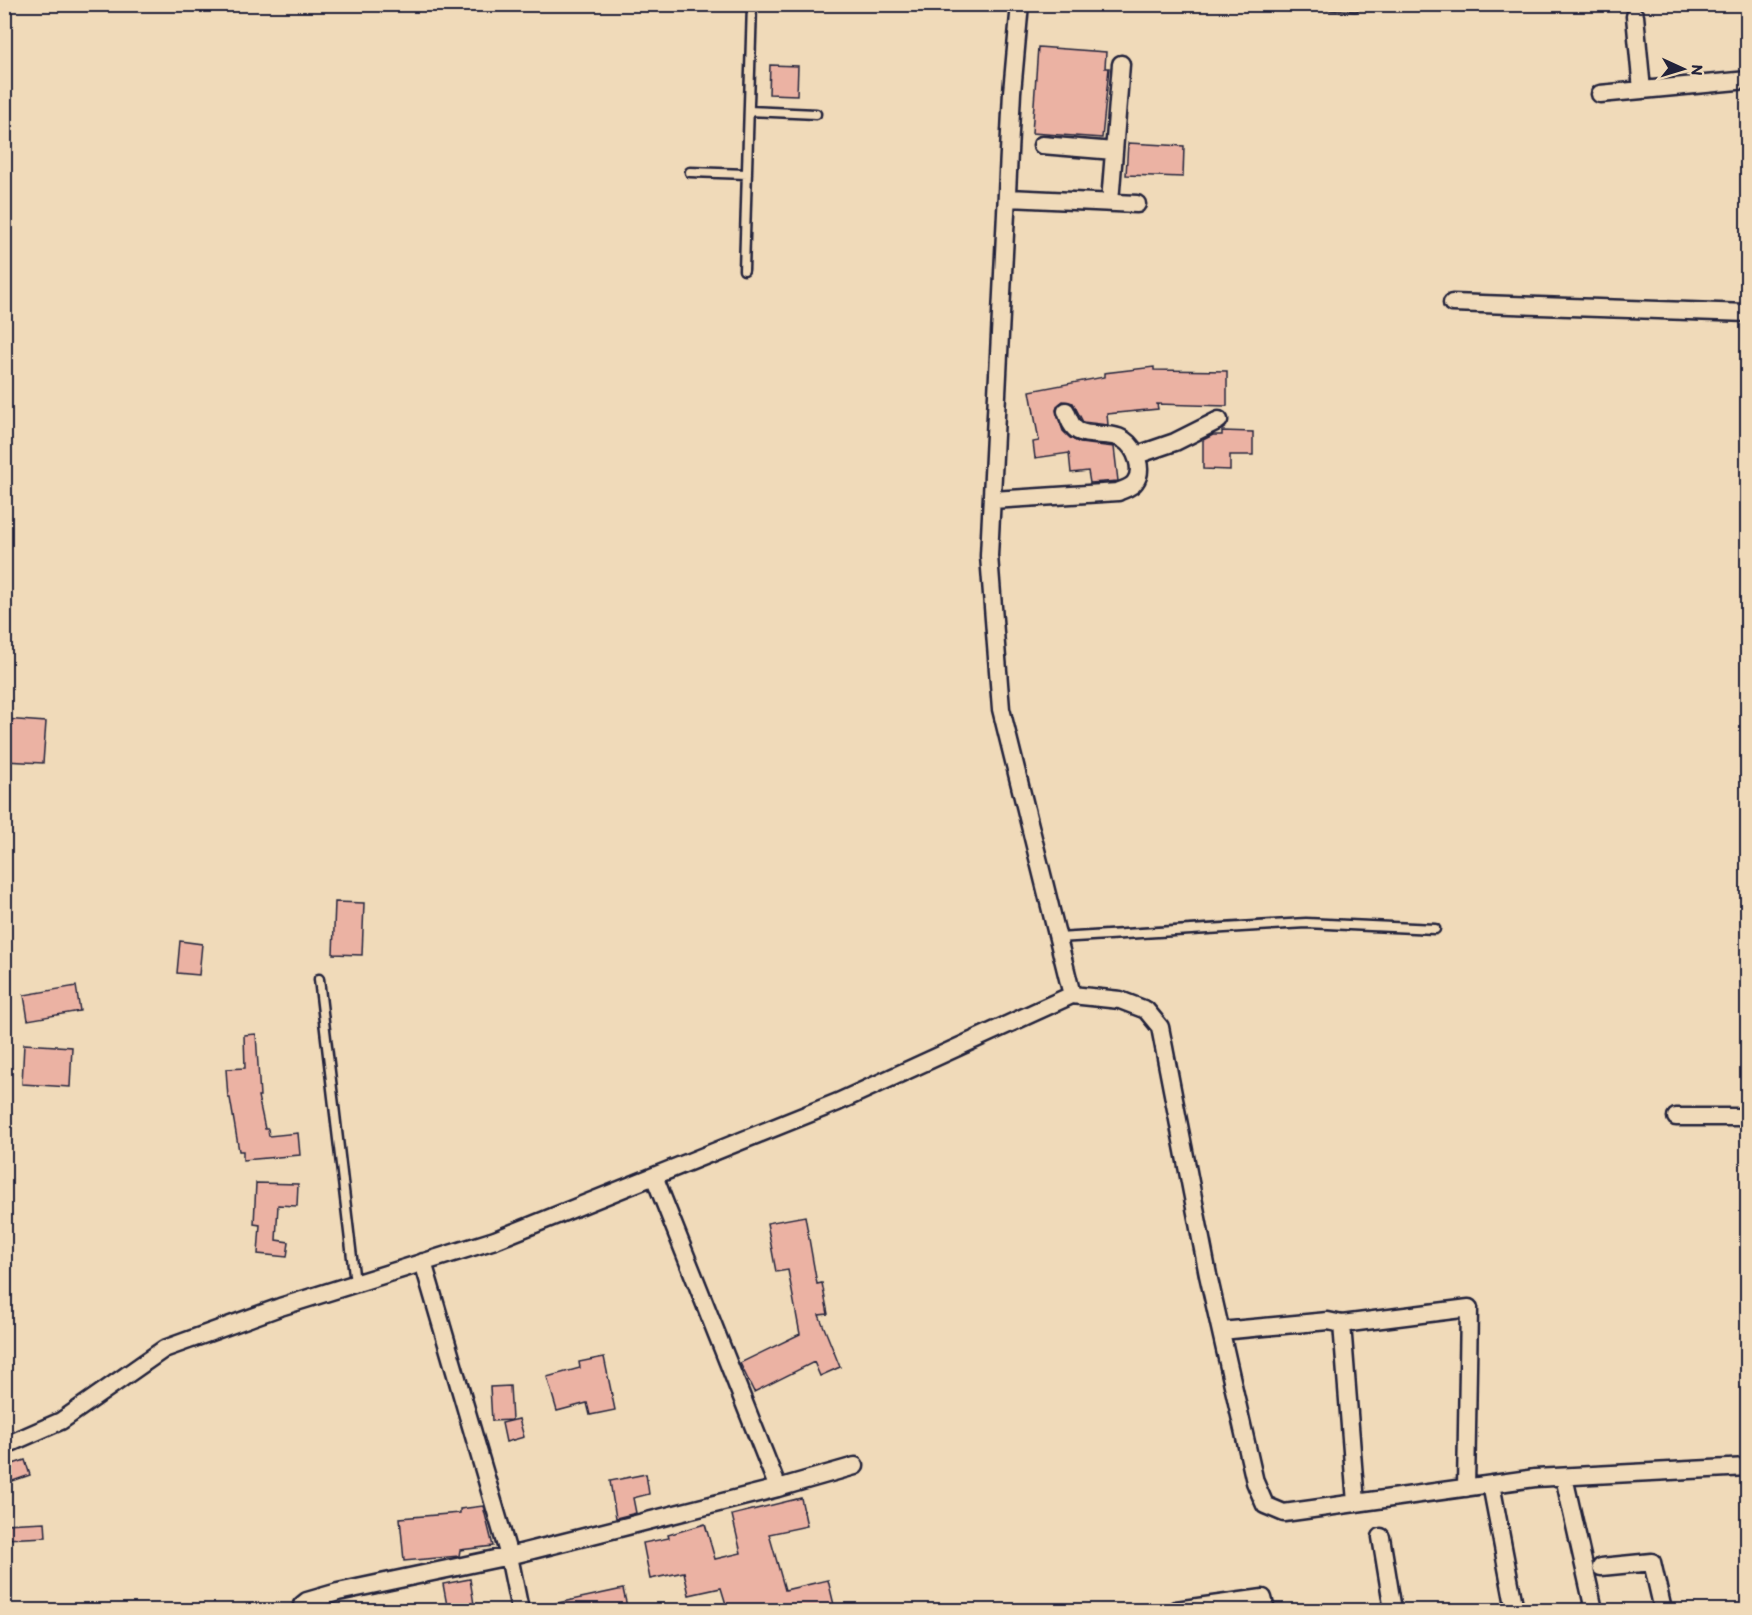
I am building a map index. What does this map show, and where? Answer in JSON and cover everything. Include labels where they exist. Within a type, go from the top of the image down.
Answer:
[{"type":"street","points":[[1020,4],[1012,92],[989,556],[1001,709],[1072,995]]},
{"type":"street","points":[[1635,16],[1642,90]]},
{"type":"street","points":[[1110,202],[1121,64]]},
{"type":"street","points":[[1600,94],[1748,80]]},
{"type":"street","points":[[1042,145],[1114,151]]},
{"type":"street","points":[[1007,198],[1137,204]]},
{"type":"street","points":[[1452,303],[1748,312]]},
{"type":"street","points":[[992,500],[1118,492],[1129,488],[1136,481],[1137,455],[1128,442],[1118,436],[1081,433],[1073,427],[1066,411]]},
{"type":"street","points":[[1137,455],[1175,442],[1219,420]]},
{"type":"street","points":[[4,1446],[61,1421],[164,1349],[280,1307],[495,1240],[838,1102],[1072,995],[1120,999],[1146,1010],[1160,1027],[1221,1331],[1255,1482],[1265,1505],[1284,1513],[1491,1484],[1564,1477],[1748,1467]]},
{"type":"street","points":[[1676,1117],[1748,1117]]},
{"type":"street","points":[[654,1176],[778,1488]]},
{"type":"street","points":[[423,1262],[509,1556],[520,1611]]},
{"type":"street","points":[[1221,1331],[1328,1321],[1342,1324],[1469,1308],[1466,1488]]},
{"type":"street","points":[[1342,1324],[1356,1503]]},
{"type":"street","points":[[303,1611],[302,1605],[307,1601],[338,1592],[509,1556],[778,1488],[855,1466]]},
{"type":"street","points":[[1564,1477],[1594,1611]]},
{"type":"street","points":[[1491,1484],[1515,1611]]},
{"type":"street","points":[[1381,1537],[1393,1611]]},
{"type":"street","points":[[1601,1567],[1652,1562],[1663,1611]]},
{"type":"street","points":[[1176,1611],[1263,1598],[1266,1611]]},
{"type":"lane","points":[[744,270],[752,4]]},
{"type":"lane","points":[[1325,4],[1355,6]]},
{"type":"lane","points":[[749,111],[816,114]]},
{"type":"lane","points":[[690,172],[747,174]]},
{"type":"lane","points":[[1058,938],[1306,923],[1435,929]]},
{"type":"lane","points":[[319,979],[355,1283]]},
{"type":"building","points":[[1038,47],[1106,52],[1105,68],[1109,68],[1102,138],[1032,133]]},
{"type":"building","points":[[770,65],[798,66],[797,95],[769,94]]},
{"type":"building","points":[[1128,143],[1184,146],[1183,177],[1126,175]]},
{"type":"building","points":[[1154,367],[1154,370],[1227,371],[1227,406],[1157,404],[1158,409],[1107,414],[1108,425],[1083,422],[1073,403],[1063,401],[1056,410],[1063,431],[1080,443],[1114,447],[1118,481],[1090,483],[1088,471],[1071,473],[1069,453],[1035,458],[1033,442],[1039,441],[1030,391],[1104,377],[1104,373]]},
{"type":"building","points":[[1222,431],[1253,432],[1253,455],[1230,455],[1230,470],[1203,469],[1203,440],[1213,435],[1222,435]]},
{"type":"building","points":[[4,719],[46,722],[43,763],[4,761]]},
{"type":"building","points":[[335,902],[364,903],[362,955],[333,954]]},
{"type":"building","points":[[180,941],[202,944],[199,975],[177,973]]},
{"type":"building","points":[[76,986],[80,1011],[28,1020],[24,995]]},
{"type":"building","points":[[256,1034],[260,1096],[258,1096],[265,1129],[268,1129],[269,1136],[298,1133],[300,1155],[243,1160],[243,1151],[239,1151],[230,1098],[228,1098],[226,1069],[245,1068],[244,1035]]},
{"type":"building","points":[[24,1044],[72,1047],[70,1087],[22,1084]]},
{"type":"building","points":[[256,1183],[298,1184],[297,1206],[278,1205],[276,1240],[289,1242],[287,1257],[258,1254],[260,1225],[254,1224]]},
{"type":"building","points":[[805,1216],[817,1284],[822,1283],[828,1314],[819,1315],[840,1367],[820,1376],[814,1362],[754,1392],[740,1363],[800,1334],[788,1270],[776,1272],[767,1223]]},
{"type":"building","points":[[604,1357],[615,1410],[590,1415],[587,1403],[557,1411],[547,1377],[580,1368],[579,1362]]},
{"type":"building","points":[[510,1386],[512,1420],[492,1421],[490,1387]]},
{"type":"building","points":[[519,1419],[524,1437],[506,1442],[502,1423]]},
{"type":"building","points":[[25,1460],[30,1475],[4,1484],[4,1467]]},
{"type":"building","points":[[646,1474],[649,1494],[633,1498],[636,1513],[616,1518],[610,1481]]},
{"type":"building","points":[[801,1498],[807,1526],[769,1534],[785,1590],[828,1580],[834,1605],[809,1611],[728,1611],[721,1588],[689,1595],[684,1572],[650,1579],[643,1543],[669,1538],[668,1535],[705,1524],[715,1559],[741,1553],[732,1515]]},
{"type":"building","points":[[483,1506],[493,1546],[460,1550],[459,1556],[404,1561],[400,1518],[460,1513],[460,1509]]},
{"type":"building","points":[[45,1522],[46,1537],[4,1539],[4,1524]]},
{"type":"building","points":[[470,1579],[475,1611],[448,1611],[443,1584]]},
{"type":"building","points":[[623,1589],[628,1611],[549,1611],[548,1605]]}]
